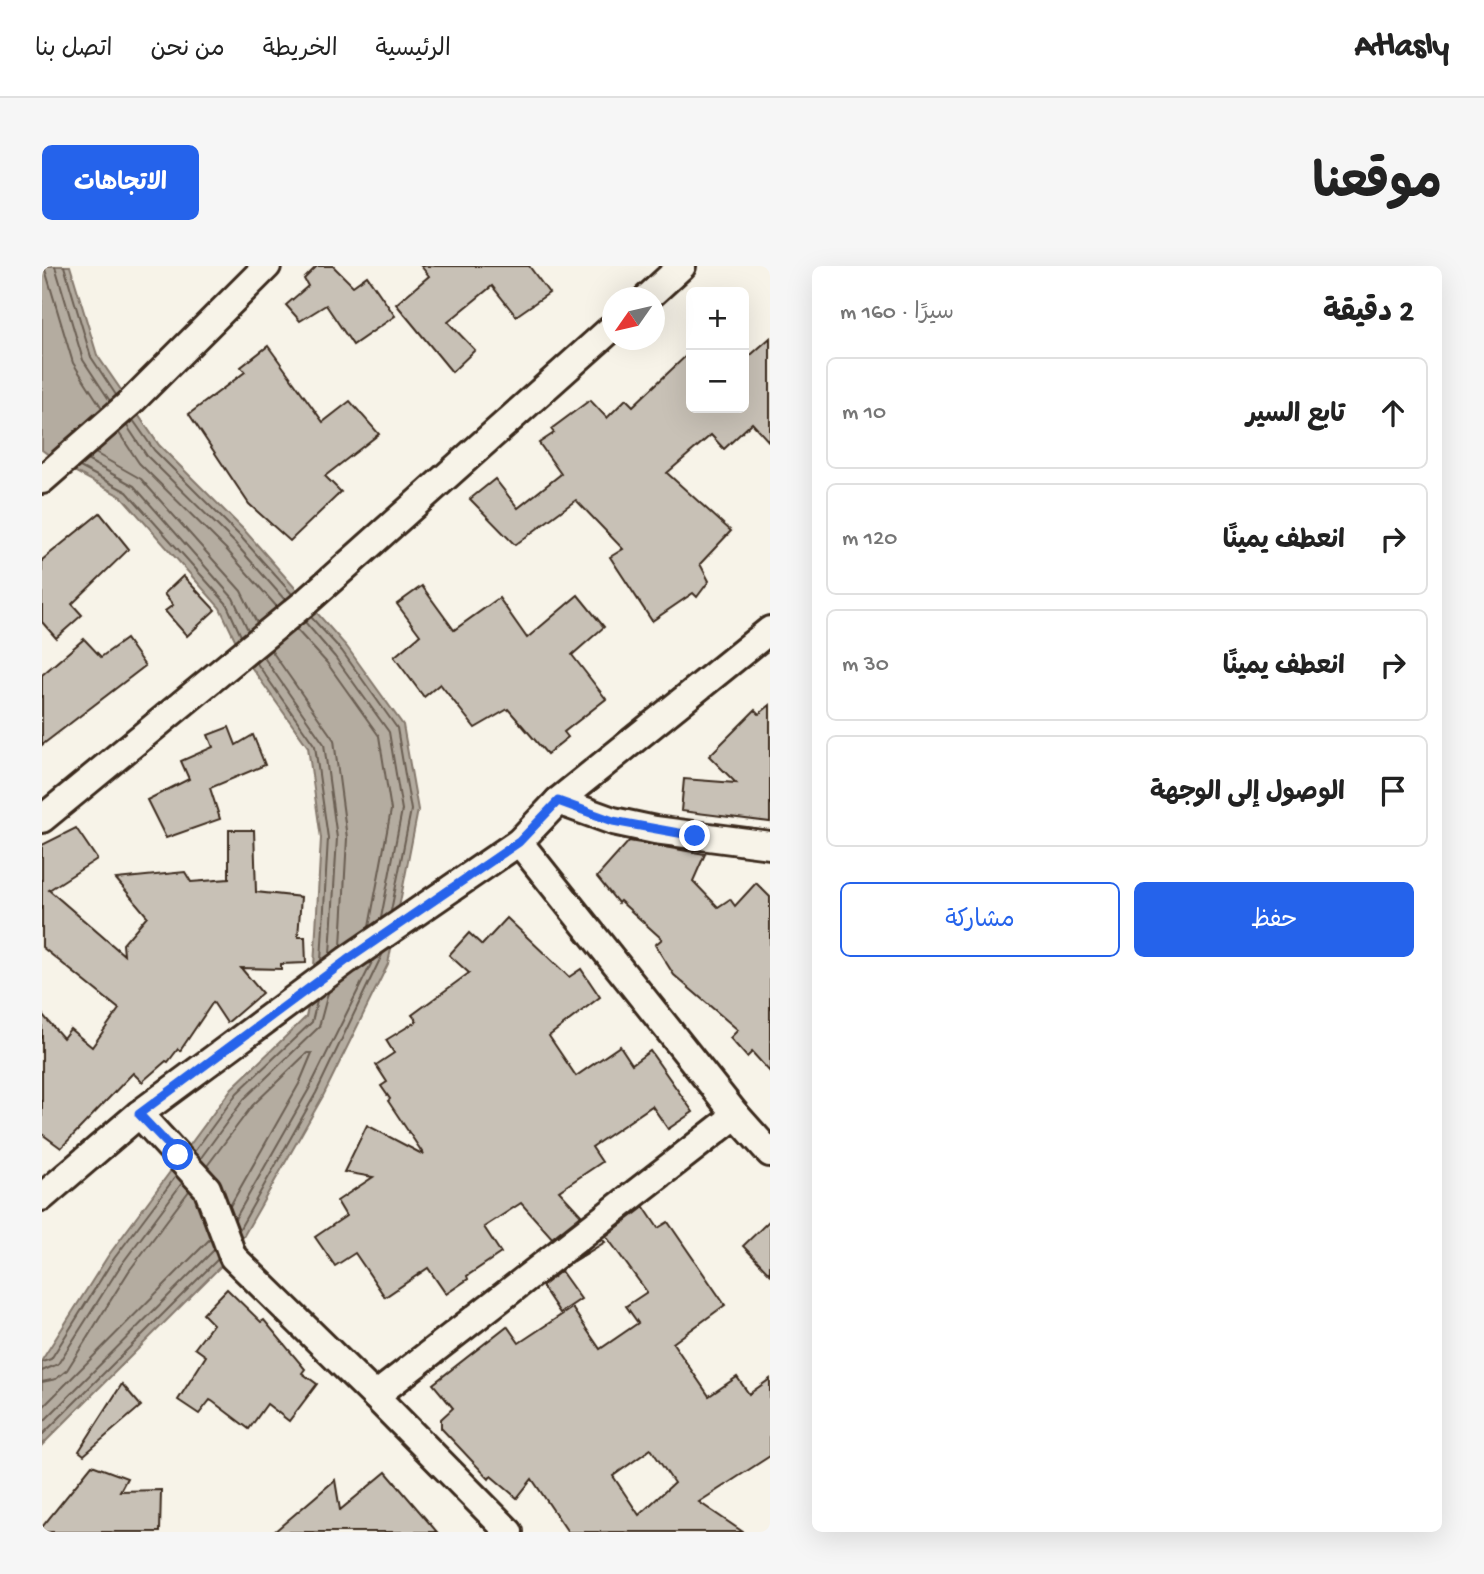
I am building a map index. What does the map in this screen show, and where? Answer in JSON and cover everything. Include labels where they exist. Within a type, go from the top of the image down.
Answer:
[{"type":"street","points":[[42,480],[130,403],[267,266]]},
{"type":"street","points":[[659,287],[682,266]]},
{"type":"street","points":[[42,819],[307,601],[602,337]]},
{"type":"street","points":[[42,1197],[139,1114],[347,960],[519,842],[558,801],[770,630]]},
{"type":"street","points":[[558,801],[613,821],[655,830],[770,845]]},
{"type":"street","points":[[519,842],[736,1115],[770,1153]]},
{"type":"street","points":[[139,1114],[207,1188],[233,1257],[509,1532]]},
{"type":"street","points":[[375,1396],[518,1281],[736,1115]]},
{"type":"water","points":[[42,266],[70,266],[97,355],[159,445],[245,531],[347,647],[403,725],[418,810],[388,964],[323,1096],[234,1253],[42,1445],[42,1360],[108,1256],[232,1088],[306,1017],[313,985],[321,838],[308,747],[242,654],[220,608],[122,497],[61,464],[42,450]]},
{"type":"building","points":[[317,266],[333,266],[353,286],[367,276],[395,316],[353,345],[326,305],[300,321],[286,305],[308,286],[304,279]]},
{"type":"building","points":[[421,266],[529,266],[549,293],[516,316],[492,286],[448,322],[475,350],[452,372],[396,304],[429,276]]},
{"type":"building","points":[[770,338],[770,443],[752,423],[724,449],[711,435],[667,473],[731,531],[700,564],[709,581],[697,597],[693,593],[652,621],[610,557],[623,549],[576,500],[515,545],[470,499],[495,479],[518,508],[561,474],[539,443],[554,433],[551,429],[590,400],[607,418],[626,399],[633,406],[686,356],[686,413],[749,413],[749,357]]},
{"type":"building","points":[[268,346],[323,422],[350,401],[379,434],[325,476],[341,492],[290,541],[249,504],[189,414],[245,372],[241,367]]},
{"type":"building","points":[[100,513],[129,549],[72,604],[82,615],[56,638],[42,622],[42,560]]},
{"type":"building","points":[[183,576],[215,610],[187,636],[165,611],[173,605],[164,594]]},
{"type":"building","points":[[422,586],[454,630],[499,598],[527,638],[578,595],[604,627],[572,655],[606,699],[564,732],[568,737],[547,754],[508,709],[475,728],[440,684],[424,697],[394,657],[420,635],[397,604]]},
{"type":"building","points":[[84,639],[101,657],[126,639],[145,666],[42,745],[42,675]]},
{"type":"building","points":[[770,705],[770,822],[681,811],[684,779],[736,783],[709,756],[755,710],[759,714]]},
{"type":"building","points":[[229,727],[236,745],[253,735],[265,765],[210,788],[220,819],[166,838],[147,800],[189,779],[181,761],[213,747],[208,735]]},
{"type":"building","points":[[76,828],[97,859],[49,890],[124,955],[123,944],[147,916],[116,879],[185,872],[191,882],[229,879],[229,830],[254,830],[256,892],[301,897],[298,937],[305,937],[306,963],[281,964],[281,969],[241,968],[262,993],[227,1023],[213,1002],[180,1051],[178,1049],[168,1062],[142,1082],[133,1073],[61,1148],[42,1134],[42,1014],[63,1038],[70,1029],[92,1047],[119,1009],[42,947],[42,845]]},
{"type":"building","points":[[629,841],[705,854],[693,881],[718,907],[730,899],[735,906],[756,883],[770,897],[770,1072],[752,1052],[747,1057],[730,1038],[738,1030],[674,975],[655,945],[662,939],[620,901],[618,903],[597,877]]},
{"type":"building","points":[[507,918],[569,977],[581,969],[600,997],[549,1036],[576,1076],[620,1046],[632,1064],[650,1051],[693,1112],[668,1129],[652,1106],[592,1147],[602,1162],[559,1191],[581,1215],[552,1238],[521,1203],[484,1227],[501,1253],[467,1276],[468,1279],[446,1294],[428,1268],[385,1297],[355,1253],[335,1266],[315,1237],[346,1216],[337,1201],[373,1177],[344,1172],[367,1125],[424,1155],[388,1101],[390,1099],[381,1086],[387,1082],[376,1065],[394,1053],[386,1040],[417,1021],[412,1015],[469,973],[449,955],[469,933],[482,945]]},
{"type":"building","points":[[644,1207],[658,1228],[668,1222],[725,1305],[673,1343],[709,1396],[737,1377],[749,1394],[770,1379],[770,1456],[699,1502],[743,1532],[568,1532],[532,1479],[517,1498],[491,1476],[489,1479],[441,1428],[441,1419],[453,1408],[433,1384],[507,1326],[519,1343],[572,1308],[600,1349],[638,1323],[626,1306],[647,1292],[606,1236]],"holes":[[[651,1449],[674,1483],[639,1515],[613,1476]]]},
{"type":"building","points":[[770,1220],[770,1274],[743,1246]]},
{"type":"building","points":[[602,1239],[605,1242],[573,1262]]},
{"type":"building","points":[[561,1271],[581,1299],[560,1313],[542,1286]]},
{"type":"building","points":[[227,1289],[261,1322],[264,1320],[305,1369],[302,1373],[317,1384],[289,1421],[267,1404],[249,1429],[210,1400],[199,1414],[178,1400],[206,1356],[195,1348],[213,1324],[203,1314]]},
{"type":"building","points":[[122,1384],[141,1406],[84,1455],[79,1451]]},
{"type":"building","points":[[92,1465],[127,1478],[120,1491],[161,1490],[160,1532],[42,1532],[42,1527]]},
{"type":"building","points":[[386,1472],[437,1532],[274,1532],[335,1480],[340,1510]]},
{"type":"route","points":[[178,1155],[139,1114],[347,960],[519,842],[558,801],[613,821],[695,836]]}]
